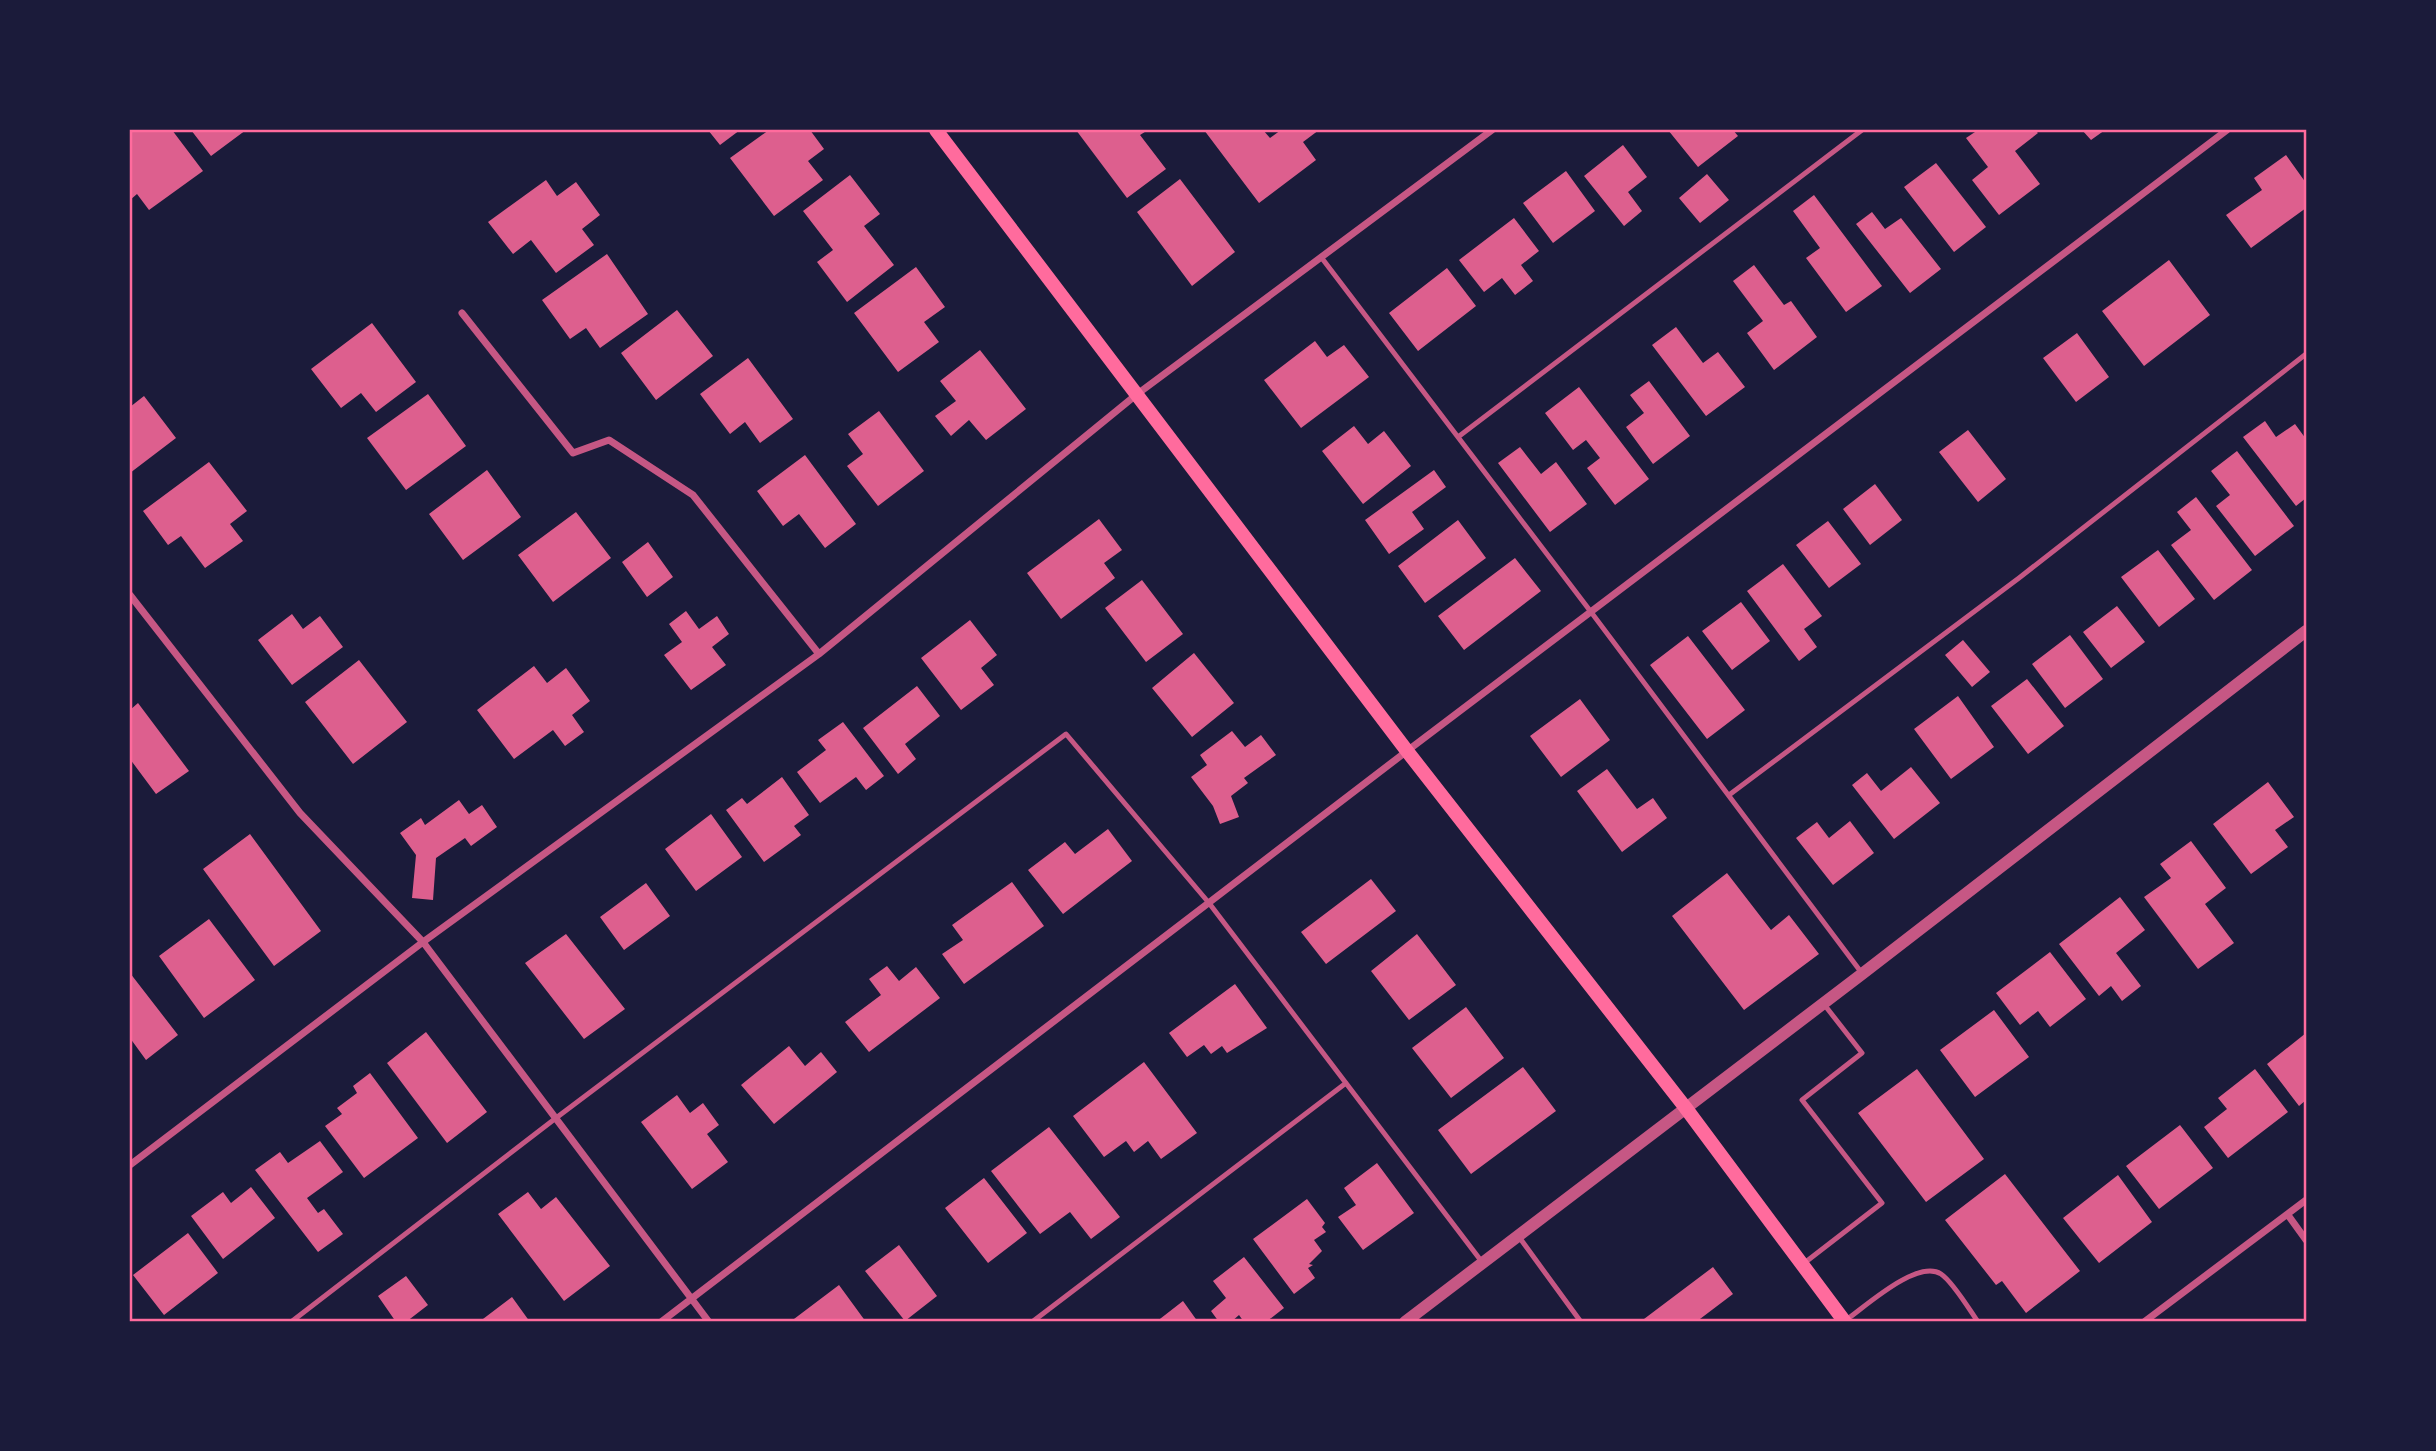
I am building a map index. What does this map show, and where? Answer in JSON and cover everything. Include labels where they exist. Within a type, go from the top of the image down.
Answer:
[{"type":"main road","points":[[936,130],[1407,751],[1685,1107],[1845,1321]]},
{"type":"street","points":[[130,1165],[423,942],[819,654],[1136,395],[1492,130]]},
{"type":"street","points":[[661,1321],[1591,611],[2227,130]]},
{"type":"street","points":[[462,313],[573,453],[609,440],[693,495],[819,654]]},
{"type":"street","points":[[131,600],[300,813],[423,942],[709,1321]]},
{"type":"street","points":[[1405,1321],[1862,974],[2306,631]]},
{"type":"street","points":[[2144,1321],[2306,1200]]},
{"type":"street","points":[[2288,1215],[2306,1240]]},
{"type":"lane","points":[[1458,437],[1862,130]]},
{"type":"lane","points":[[1321,257],[1591,611],[1862,974]]},
{"type":"lane","points":[[1729,795],[2019,578],[2306,354]]},
{"type":"lane","points":[[291,1321],[555,1118],[1066,734],[1209,903],[1482,1262]]},
{"type":"lane","points":[[1803,1264],[1882,1203],[1802,1100],[1861,1052],[1823,1003]]},
{"type":"lane","points":[[1032,1321],[1346,1083]]},
{"type":"lane","points":[[1517,1235],[1581,1321]]},
{"type":"lane","points":[[1845,1321],[1910,1274],[1929,1269],[1942,1275],[1978,1321]]},
{"type":"building","points":[[130,130],[172,130],[203,171],[149,210],[137,194],[130,200]]},
{"type":"building","points":[[191,130],[246,130],[211,156]]},
{"type":"building","points":[[708,130],[740,130],[720,145]]},
{"type":"building","points":[[769,130],[810,130],[824,149],[808,161],[823,180],[774,216],[730,158]]},
{"type":"building","points":[[1076,130],[1148,130],[1140,135],[1166,169],[1127,198]]},
{"type":"building","points":[[1204,130],[1263,130],[1270,138],[1281,130],[1319,130],[1303,142],[1316,160],[1259,203]]},
{"type":"building","points":[[1668,130],[1733,130],[1738,136],[1698,167]]},
{"type":"building","points":[[1978,130],[2035,130],[2038,133],[2015,151],[2040,184],[1999,215],[1972,180],[1988,167],[1966,138]]},
{"type":"building","points":[[2082,130],[2105,130],[2091,140]]},
{"type":"building","points":[[1623,145],[1647,177],[1628,192],[1642,211],[1624,226],[1584,176]]},
{"type":"building","points":[[2286,155],[2306,183],[2306,208],[2251,248],[2226,215],[2262,190],[2254,178]]},
{"type":"building","points":[[1936,163],[1986,227],[1954,252],[1904,187]]},
{"type":"building","points":[[1566,171],[1595,211],[1553,243],[1523,203]]},
{"type":"building","points":[[1707,174],[1729,200],[1700,223],[1679,198]]},
{"type":"building","points":[[850,175],[880,214],[864,226],[894,265],[847,302],[817,262],[833,250],[803,211]]},
{"type":"building","points":[[1180,179],[1235,252],[1192,286],[1137,212]]},
{"type":"building","points":[[546,180],[557,196],[576,182],[600,215],[582,229],[594,245],[556,273],[531,240],[513,254],[488,222]]},
{"type":"building","points":[[1814,195],[1882,286],[1846,312],[1806,258],[1820,248],[1793,211]]},
{"type":"building","points":[[1872,212],[1885,229],[1901,218],[1941,269],[1910,293],[1856,224]]},
{"type":"building","points":[[1514,218],[1539,251],[1521,265],[1533,281],[1515,295],[1502,278],[1484,292],[1459,260]]},
{"type":"building","points":[[607,254],[648,314],[600,348],[586,328],[570,339],[542,300]]},
{"type":"building","points":[[2169,260],[2210,315],[2144,366],[2102,311]]},
{"type":"building","points":[[1754,265],[1784,305],[1791,301],[1817,337],[1774,370],[1747,333],[1763,321],[1733,281]]},
{"type":"building","points":[[916,267],[945,307],[924,322],[939,342],[898,372],[854,313]]},
{"type":"building","points":[[1447,268],[1476,306],[1418,351],[1389,313]]},
{"type":"building","points":[[677,310],[713,356],[656,400],[621,353]]},
{"type":"building","points":[[372,323],[416,382],[376,412],[361,393],[341,408],[311,369]]},
{"type":"building","points":[[1676,327],[1703,363],[1718,352],[1745,387],[1706,416],[1652,345]]},
{"type":"building","points":[[2077,333],[2109,377],[2076,402],[2043,358]]},
{"type":"building","points":[[1315,341],[1327,357],[1344,345],[1369,377],[1301,428],[1264,380]]},
{"type":"building","points":[[980,350],[1026,409],[986,440],[969,420],[951,436],[935,416],[956,401],[940,381]]},
{"type":"building","points":[[748,358],[793,419],[760,443],[745,422],[730,434],[700,394]]},
{"type":"building","points":[[1649,381],[1690,436],[1653,464],[1626,427],[1644,413],[1630,395]]},
{"type":"building","points":[[1579,387],[1649,479],[1615,505],[1587,468],[1600,458],[1586,440],[1573,450],[1545,413]]},
{"type":"building","points":[[428,394],[466,446],[406,490],[367,438]]},
{"type":"building","points":[[144,396],[176,438],[130,473],[130,407]]},
{"type":"building","points":[[879,411],[924,471],[878,506],[847,466],[863,454],[848,434]]},
{"type":"building","points":[[2265,421],[2276,437],[2295,424],[2306,439],[2306,498],[2296,506],[2243,437]]},
{"type":"building","points":[[1354,426],[1368,444],[1384,431],[1411,466],[1363,504],[1322,451]]},
{"type":"building","points":[[1968,430],[2006,479],[1978,502],[1939,452]]},
{"type":"building","points":[[1520,447],[1541,474],[1556,462],[1587,504],[1550,532],[1498,463]]},
{"type":"building","points":[[2237,451],[2294,526],[2255,556],[2216,506],[2230,495],[2211,471]]},
{"type":"building","points":[[805,455],[856,524],[825,548],[799,514],[783,526],[757,491]]},
{"type":"building","points":[[209,462],[247,511],[230,524],[243,541],[205,568],[181,536],[168,545],[143,511]]},
{"type":"building","points":[[487,470],[521,517],[463,560],[429,514]]},
{"type":"building","points":[[1434,470],[1446,487],[1412,512],[1424,529],[1389,554],[1365,520]]},
{"type":"building","points":[[1875,484],[1902,520],[1870,545],[1843,509]]},
{"type":"building","points":[[2196,497],[2252,570],[2214,600],[2171,545],[2191,530],[2177,512]]},
{"type":"building","points":[[576,512],[611,558],[553,602],[518,555]]},
{"type":"building","points":[[1099,519],[1122,550],[1104,563],[1115,578],[1061,619],[1027,573]]},
{"type":"building","points":[[1458,520],[1486,558],[1425,603],[1398,566]]},
{"type":"building","points":[[1828,521],[1861,564],[1829,588],[1796,545]]},
{"type":"building","points":[[648,542],[673,577],[647,597],[622,562]]},
{"type":"building","points":[[2158,550],[2195,599],[2159,627],[2121,577]]},
{"type":"building","points":[[1515,558],[1541,591],[1464,650],[1438,616]]},
{"type":"building","points":[[1783,564],[1822,616],[1804,629],[1817,647],[1799,661],[1747,591]]},
{"type":"building","points":[[1142,580],[1183,634],[1146,662],[1105,608]]},
{"type":"building","points":[[1741,602],[1770,641],[1732,670],[1702,631]]},
{"type":"building","points":[[2117,606],[2145,642],[2111,668],[2083,632]]},
{"type":"building","points":[[686,611],[699,629],[717,616],[729,634],[712,647],[726,665],[691,690],[664,655],[682,642],[669,624]]},
{"type":"building","points":[[292,614],[303,629],[320,616],[343,647],[292,685],[258,640]]},
{"type":"building","points":[[970,620],[997,655],[981,668],[994,685],[961,710],[921,658]]},
{"type":"building","points":[[2070,635],[2103,679],[2065,708],[2032,664]]},
{"type":"building","points":[[1688,636],[1745,710],[1707,739],[1650,665]]},
{"type":"building","points":[[1963,640],[1990,672],[1972,687],[1945,655]]},
{"type":"building","points":[[1194,653],[1234,703],[1192,737],[1152,688]]},
{"type":"building","points":[[359,660],[407,722],[353,764],[305,702]]},
{"type":"building","points":[[534,666],[547,683],[566,668],[590,701],[572,715],[584,732],[565,746],[553,730],[514,759],[477,710]]},
{"type":"building","points":[[2027,679],[2064,726],[2028,754],[1991,706]]},
{"type":"building","points":[[917,686],[940,716],[905,744],[916,759],[898,774],[863,728]]},
{"type":"building","points":[[1958,696],[1994,747],[1951,779],[1914,729]]},
{"type":"building","points":[[1580,699],[1610,740],[1561,777],[1530,736]]},
{"type":"building","points":[[138,703],[189,771],[156,794],[130,759],[130,710]]},
{"type":"building","points":[[843,722],[884,776],[866,790],[856,777],[820,803],[797,772],[826,750],[818,740]]},
{"type":"building","points":[[1232,731],[1245,747],[1261,735],[1276,755],[1244,778],[1248,783],[1231,796],[1239,817],[1220,824],[1213,806],[1191,777],[1207,765],[1200,755]]},
{"type":"building","points":[[1911,767],[1940,803],[1894,839],[1852,785],[1867,773],[1881,791]]},
{"type":"building","points":[[1607,769],[1637,809],[1653,798],[1667,818],[1622,852],[1577,791]]},
{"type":"building","points":[[782,777],[809,815],[794,826],[801,835],[764,862],[726,810],[742,798],[747,804]]},
{"type":"building","points":[[2268,782],[2294,817],[2275,830],[2288,847],[2251,874],[2213,824]]},
{"type":"building","points":[[459,800],[469,814],[482,805],[497,827],[471,846],[465,838],[436,858],[433,900],[412,898],[416,855],[400,833],[421,818],[425,825]]},
{"type":"building","points":[[711,814],[742,857],[696,891],[665,849]]},
{"type":"building","points":[[1850,821],[1874,853],[1833,885],[1796,838],[1817,822],[1829,838]]},
{"type":"building","points":[[1108,829],[1132,861],[1063,914],[1028,870],[1065,842],[1075,854]]},
{"type":"building","points":[[250,834],[321,931],[274,966],[203,869]]},
{"type":"building","points":[[2191,841],[2226,888],[2205,904],[2234,943],[2198,969],[2144,897],[2171,878],[2160,864]]},
{"type":"building","points":[[1727,873],[1771,930],[1789,915],[1819,954],[1744,1010],[1672,916]]},
{"type":"building","points":[[1371,879],[1396,911],[1326,964],[1301,932]]},
{"type":"building","points":[[1012,882],[1044,926],[964,984],[942,954],[963,940],[952,925]]},
{"type":"building","points":[[646,883],[670,916],[624,950],[600,917]]},
{"type":"building","points":[[2120,897],[2145,930],[2116,953],[2141,986],[2122,1001],[2111,986],[2099,996],[2059,944]]},
{"type":"building","points":[[209,919],[255,980],[204,1018],[159,956]]},
{"type":"building","points":[[566,934],[625,1009],[584,1039],[525,963]]},
{"type":"building","points":[[1417,934],[1456,985],[1409,1020],[1371,971]]},
{"type":"building","points":[[2050,952],[2086,999],[2050,1027],[2038,1011],[2020,1025],[1996,993]]},
{"type":"building","points":[[887,966],[899,981],[916,967],[940,998],[869,1052],[845,1022],[881,995],[869,979]]},
{"type":"building","points":[[130,973],[178,1035],[146,1060],[130,1038]]},
{"type":"building","points":[[1235,984],[1267,1028],[1227,1053],[1222,1046],[1211,1054],[1204,1045],[1187,1057],[1169,1033]]},
{"type":"building","points":[[1466,1007],[1504,1058],[1451,1098],[1412,1048]]},
{"type":"building","points":[[1994,1010],[2029,1057],[1975,1097],[1940,1050]]},
{"type":"building","points":[[426,1032],[487,1112],[447,1143],[387,1063]]},
{"type":"building","points":[[2306,1033],[2306,1100],[2299,1106],[2267,1064]]},
{"type":"building","points":[[789,1046],[805,1066],[821,1052],[837,1072],[774,1124],[741,1085]]},
{"type":"building","points":[[1144,1062],[1197,1133],[1161,1159],[1148,1141],[1134,1152],[1126,1141],[1104,1157],[1073,1116]]},
{"type":"building","points":[[1523,1067],[1556,1111],[1471,1174],[1438,1130]]},
{"type":"building","points":[[1917,1069],[1984,1159],[1926,1202],[1858,1113]]},
{"type":"building","points":[[2255,1069],[2288,1112],[2228,1158],[2204,1127],[2227,1109],[2218,1098]]},
{"type":"building","points":[[370,1073],[418,1138],[364,1178],[325,1126],[342,1114],[337,1108],[357,1093],[353,1086]]},
{"type":"building","points":[[677,1095],[690,1113],[703,1103],[719,1125],[707,1134],[728,1162],[692,1189],[641,1122]]},
{"type":"building","points":[[2180,1125],[2213,1168],[2159,1209],[2126,1166]]},
{"type":"building","points":[[1049,1127],[1120,1217],[1091,1239],[1070,1212],[1040,1234],[991,1171]]},
{"type":"building","points":[[320,1141],[343,1172],[307,1198],[318,1213],[324,1209],[343,1234],[318,1252],[255,1170],[280,1152],[288,1163]]},
{"type":"building","points":[[1377,1163],[1414,1213],[1363,1250],[1338,1217],[1356,1205],[1344,1188]]},
{"type":"building","points":[[2005,1174],[2080,1271],[2026,1313],[2002,1281],[1996,1285],[1945,1220]]},
{"type":"building","points":[[2118,1175],[2152,1222],[2099,1263],[2063,1218]]},
{"type":"building","points":[[984,1178],[1027,1233],[988,1263],[945,1208]]},
{"type":"building","points":[[251,1187],[275,1218],[223,1259],[191,1216],[223,1192],[231,1203]]},
{"type":"building","points":[[528,1192],[541,1209],[556,1197],[610,1266],[564,1301],[498,1214]]},
{"type":"building","points":[[1307,1199],[1325,1223],[1322,1227],[1326,1232],[1314,1240],[1322,1251],[1309,1264],[1313,1265],[1308,1268],[1315,1278],[1294,1294],[1253,1239]]},
{"type":"building","points":[[188,1233],[218,1273],[164,1315],[133,1275]]},
{"type":"building","points":[[899,1245],[937,1296],[905,1321],[865,1271]]},
{"type":"building","points":[[1244,1257],[1284,1308],[1266,1322],[1244,1322],[1239,1315],[1231,1322],[1219,1322],[1211,1311],[1226,1298],[1213,1281]]},
{"type":"building","points":[[1713,1267],[1733,1294],[1696,1322],[1640,1322]]},
{"type":"building","points":[[406,1276],[428,1305],[406,1322],[396,1322],[378,1296]]},
{"type":"building","points":[[839,1285],[866,1322],[790,1322]]},
{"type":"building","points":[[512,1297],[530,1322],[479,1322]]},
{"type":"building","points":[[1183,1301],[1198,1322],[1156,1322]]}]
